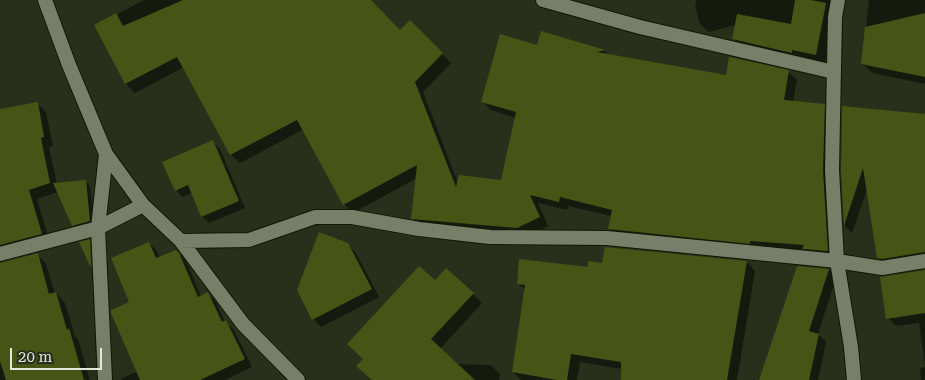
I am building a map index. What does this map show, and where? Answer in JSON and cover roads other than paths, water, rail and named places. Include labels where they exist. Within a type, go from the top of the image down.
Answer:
[{"type":"street","points":[[45,0],[68,65],[106,154],[143,205],[181,241],[243,324],[298,380]]},
{"type":"street","points":[[543,0],[640,27],[834,72]]},
{"type":"street","points":[[838,0],[835,17],[832,170],[837,261],[852,347],[854,380]]},
{"type":"street","points":[[105,380],[98,228],[106,154]]},
{"type":"street","points":[[0,254],[98,228],[143,205]]},
{"type":"street","points":[[181,241],[249,240],[315,217],[352,217],[419,229],[490,237],[607,238],[837,261],[882,268],[925,261]]}]
